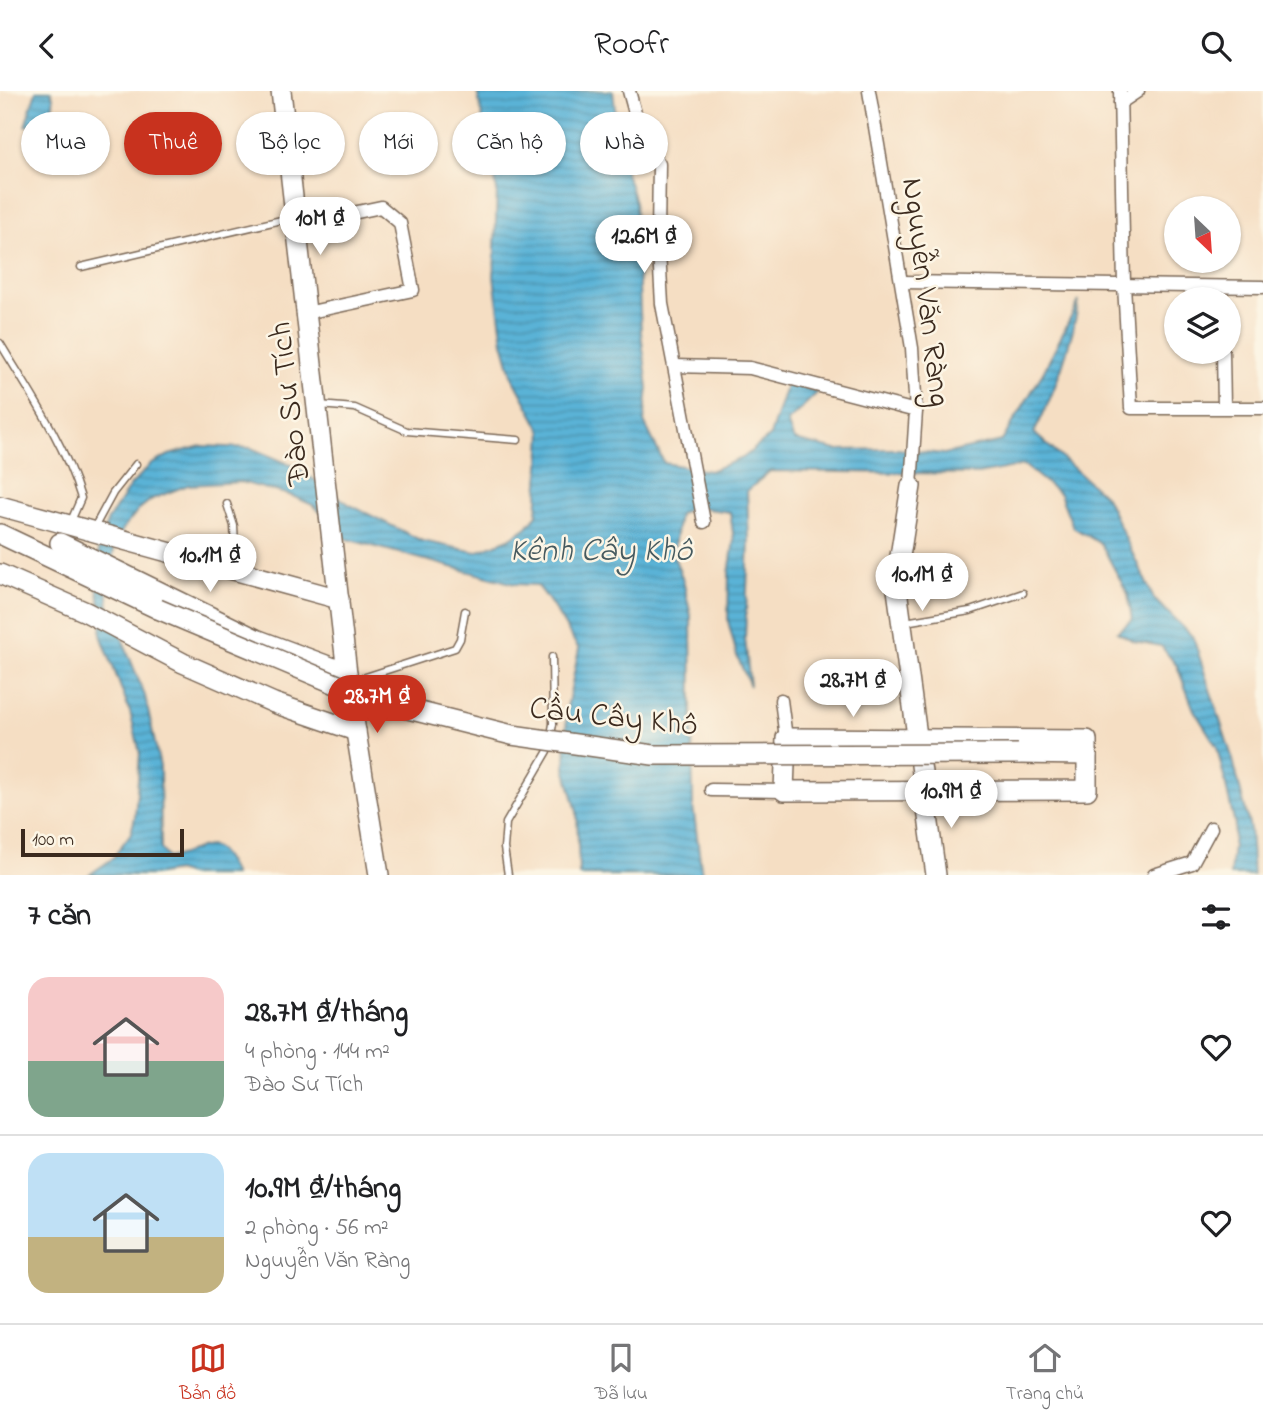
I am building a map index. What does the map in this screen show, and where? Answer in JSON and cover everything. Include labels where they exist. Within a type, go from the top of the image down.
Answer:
[{"type":"main road","name":"Đào Sư Tích","points":[[281,91],[348,678],[379,875]]},
{"type":"main road","name":"Nguyễn Văn Ràng","points":[[911,486],[896,582],[920,740],[936,875]]},
{"type":"main road","points":[[0,506],[339,599]]},
{"type":"main road","points":[[56,551],[69,524]]},
{"type":"main road","points":[[0,534],[56,551],[348,678]]},
{"type":"main road","name":"Cầu Cây Khô","points":[[56,551],[158,609],[376,701],[512,735],[653,755],[1087,755]]},
{"type":"main road","points":[[0,574],[86,612],[183,663],[274,703],[356,731]]},
{"type":"main road","points":[[786,738],[920,740],[1087,740],[1087,790],[784,791],[786,738]]},
{"type":"street","points":[[629,91],[641,135],[659,164],[658,235],[663,304],[680,409],[694,459],[704,522]]},
{"type":"street","name":"Nguyễn Văn Ràng","points":[[869,91],[912,348],[916,411],[911,486]]},
{"type":"street","points":[[1138,91],[1120,97],[1124,285],[1131,408],[1263,408]]},
{"type":"street","points":[[296,221],[381,207],[400,223],[413,290],[306,313]]},
{"type":"street","points":[[902,282],[1124,285],[1164,288]]},
{"type":"street","points":[[1241,291],[1263,288]]},
{"type":"street","points":[[1223,364],[1224,408]]},
{"type":"street","points":[[675,366],[750,368],[916,411]]},
{"type":"street","points":[[781,700],[786,738]]},
{"type":"street","points":[[711,790],[784,791]]},
{"type":"street","points":[[1154,875],[1192,863],[1210,828]]},
{"type":"lane","points":[[81,267],[296,221]]},
{"type":"lane","points":[[0,343],[59,442],[73,471],[81,498],[69,524]]},
{"type":"lane","points":[[317,405],[355,408],[407,431],[518,440]]},
{"type":"lane","points":[[96,531],[113,493],[136,464]]},
{"type":"lane","points":[[227,504],[234,526],[236,569]]},
{"type":"lane","points":[[903,623],[970,611],[1023,593]]},
{"type":"lane","points":[[348,678],[454,648],[458,644],[465,611]]},
{"type":"lane","points":[[508,875],[504,848],[506,823],[548,751],[553,724],[552,657]]},
{"type":"water","points":[[36,91],[51,91],[53,104],[50,112],[29,112]]},
{"type":"water","name":"Kênh Cây Khô","points":[[477,91],[613,91],[615,112],[580,112],[580,175],[627,175],[635,202],[641,332],[648,388],[644,422],[664,463],[710,471],[743,458],[770,436],[787,383],[818,392],[787,422],[794,440],[836,450],[897,449],[944,454],[1002,441],[1044,371],[1079,301],[1061,369],[1034,433],[1106,497],[1154,599],[1193,637],[1233,760],[1250,829],[1253,875],[1230,875],[1235,825],[1217,747],[1194,710],[1177,666],[1161,646],[1134,641],[1117,632],[1132,620],[1128,594],[1101,544],[1073,527],[1060,494],[1024,465],[978,474],[770,471],[747,491],[749,541],[745,638],[750,686],[737,656],[728,621],[729,574],[734,540],[730,512],[692,507],[679,514],[673,554],[683,580],[691,616],[693,806],[702,875],[579,875],[577,812],[565,768],[567,708],[579,649],[537,585],[515,584],[347,539],[313,505],[290,495],[241,482],[188,485],[152,499],[138,510],[123,529],[115,545],[107,584],[109,606],[145,696],[160,767],[161,849],[168,858],[207,846],[214,847],[227,860],[234,875],[189,875],[176,871],[153,875],[89,875],[112,859],[131,833],[135,817],[140,753],[130,712],[101,635],[102,617],[97,586],[99,545],[108,520],[130,486],[150,465],[169,455],[201,446],[251,448],[298,468],[350,505],[422,541],[476,552],[509,539],[527,527],[537,515],[542,432],[513,378],[503,342],[494,277],[497,190],[494,175],[566,175],[566,112],[481,112]]}]
